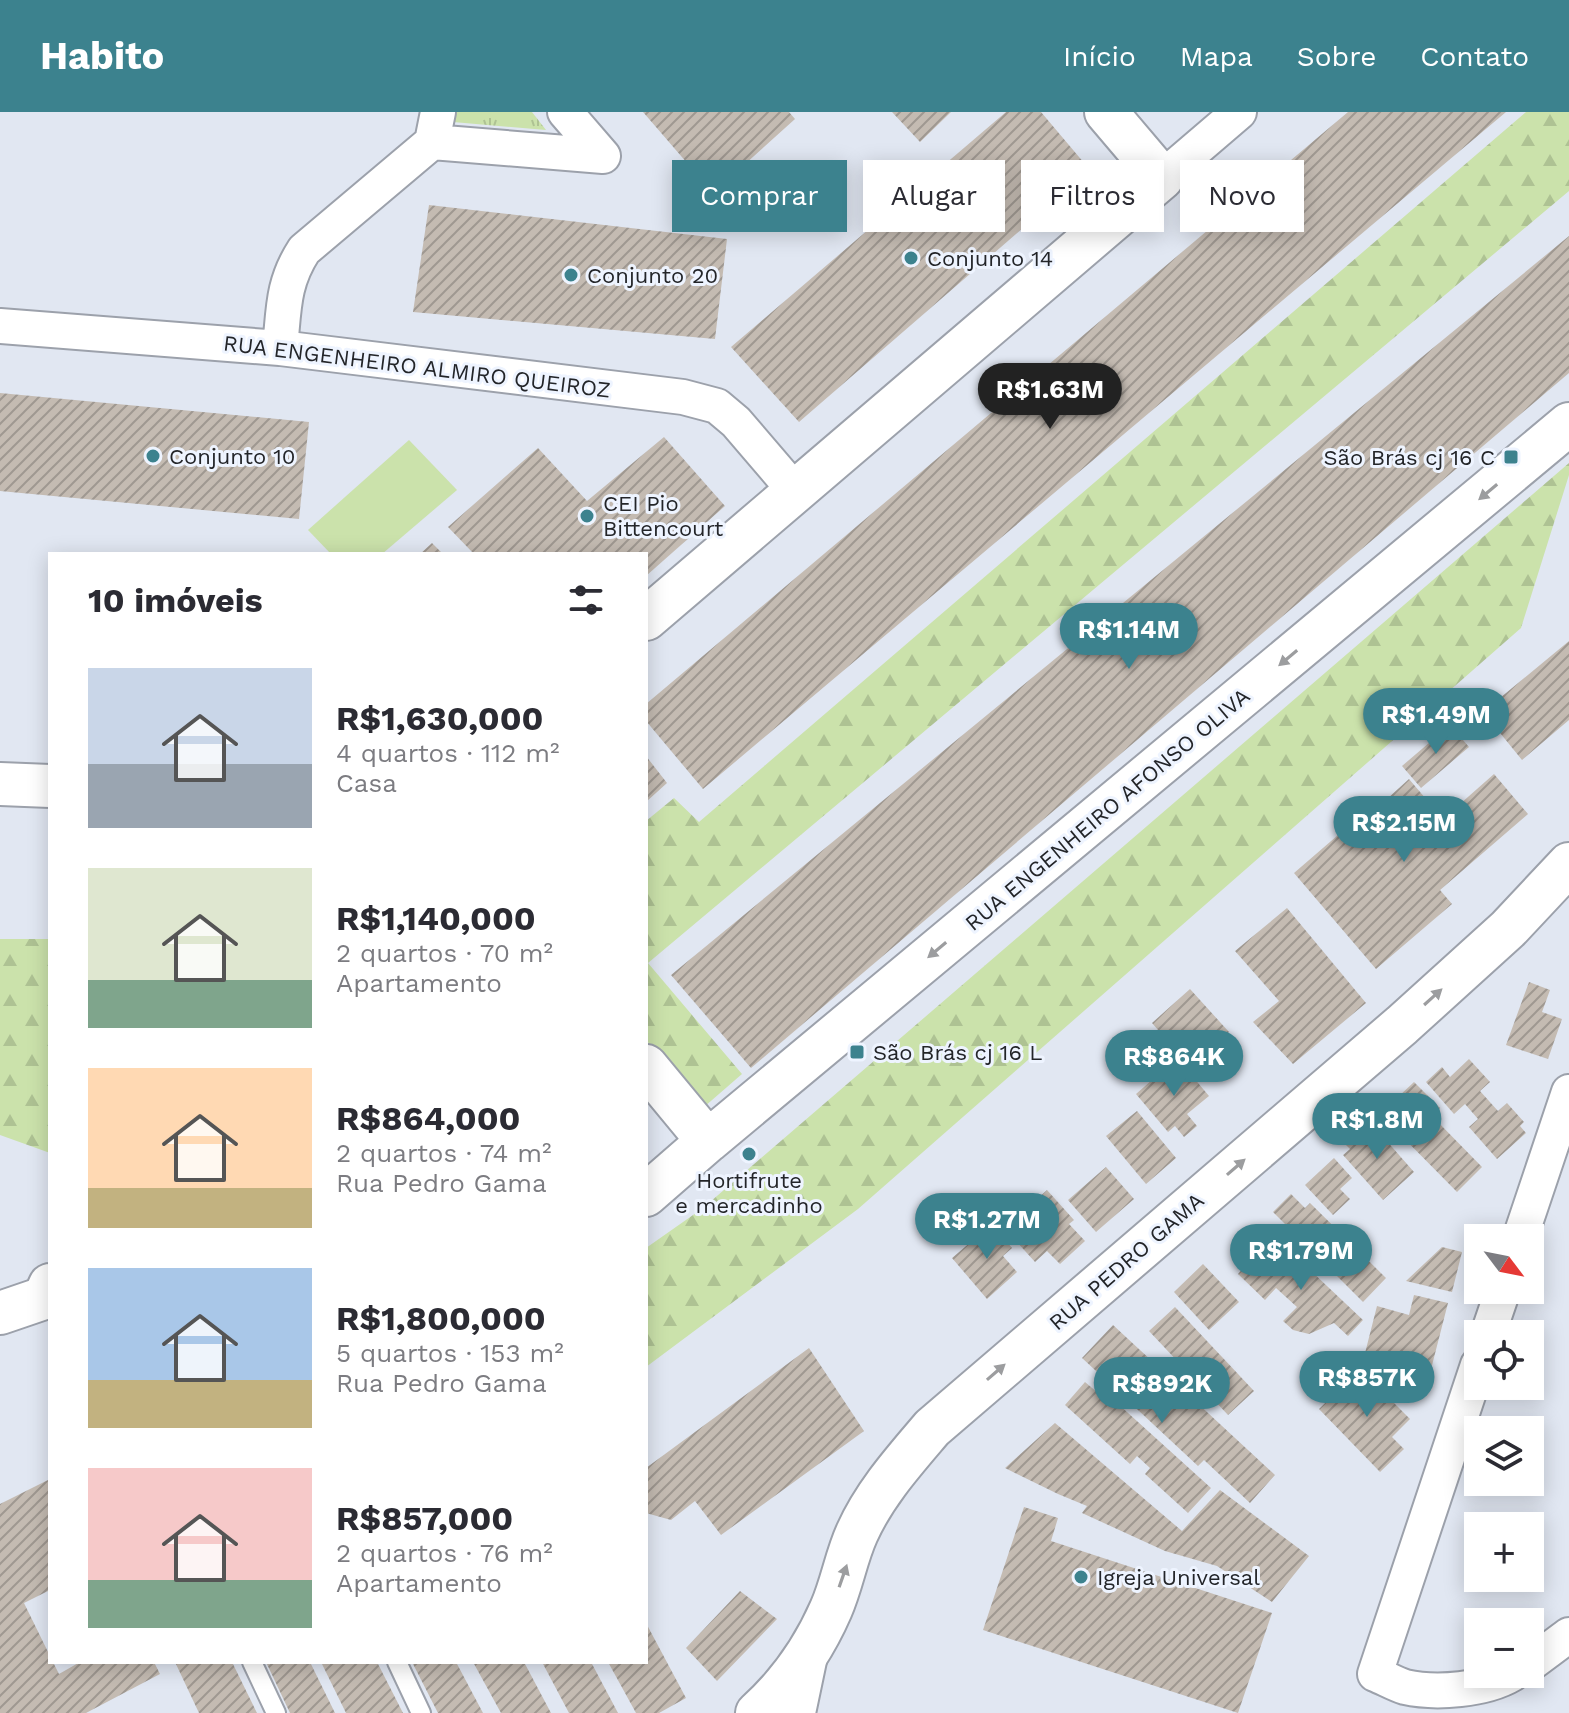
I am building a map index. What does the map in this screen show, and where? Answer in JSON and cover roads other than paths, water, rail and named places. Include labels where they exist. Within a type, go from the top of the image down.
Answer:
[{"type":"street","points":[[280,348],[286,288],[292,269],[304,250],[435,127],[603,156],[565,112]]},
{"type":"street","points":[[1106,112],[1147,160]]},
{"type":"street","points":[[1164,176],[1239,112]]},
{"type":"street","points":[[648,617],[1099,232]]},
{"type":"street","name":"RUA ENGENHEIRO ALMIRO QUEIROZ","points":[[0,326],[280,348],[683,397],[717,406],[736,422],[796,492]]},
{"type":"street","name":"RUA ENGENHEIRO AFONSO OLIVA","points":[[648,1193],[1569,424]]},
{"type":"street","points":[[0,784],[48,786]]},
{"type":"street","name":"RUA PEDRO GAMA","points":[[757,1713],[782,1687],[811,1647],[831,1609],[856,1535],[874,1500],[932,1428],[1402,1025],[1508,929],[1569,864]]},
{"type":"street","points":[[648,1068],[708,1141]]},
{"type":"street","points":[[1525,1224],[1569,1092]]},
{"type":"street","points":[[0,1313],[48,1295]]},
{"type":"street","points":[[1464,1688],[1439,1691],[1405,1686],[1375,1674],[1466,1400]]},
{"type":"street","points":[[1544,1654],[1569,1635]]},
{"type":"street","points":[[798,1713],[811,1647]]},
{"type":"lane","points":[[253,1664],[276,1713]]},
{"type":"lane","points":[[398,1664],[421,1713]]},
{"type":"place","name":"Conjunto 14","points":[[911,258]]},
{"type":"place","name":"Conjunto 20","points":[[571,275]]},
{"type":"place","name":"Conjunto 10","points":[[153,456]]},
{"type":"place","name":"São Brás cj 16 C","points":[[1511,457]]},
{"type":"place","name":"CEI Pio Bittencourt","points":[[587,516]]},
{"type":"place","name":"São Brás cj 16 L","points":[[857,1052]]},
{"type":"place","name":"Hortifrute e mercadinho","points":[[749,1154]]},
{"type":"place","name":"Igreja Universal","points":[[1081,1577]]}]
